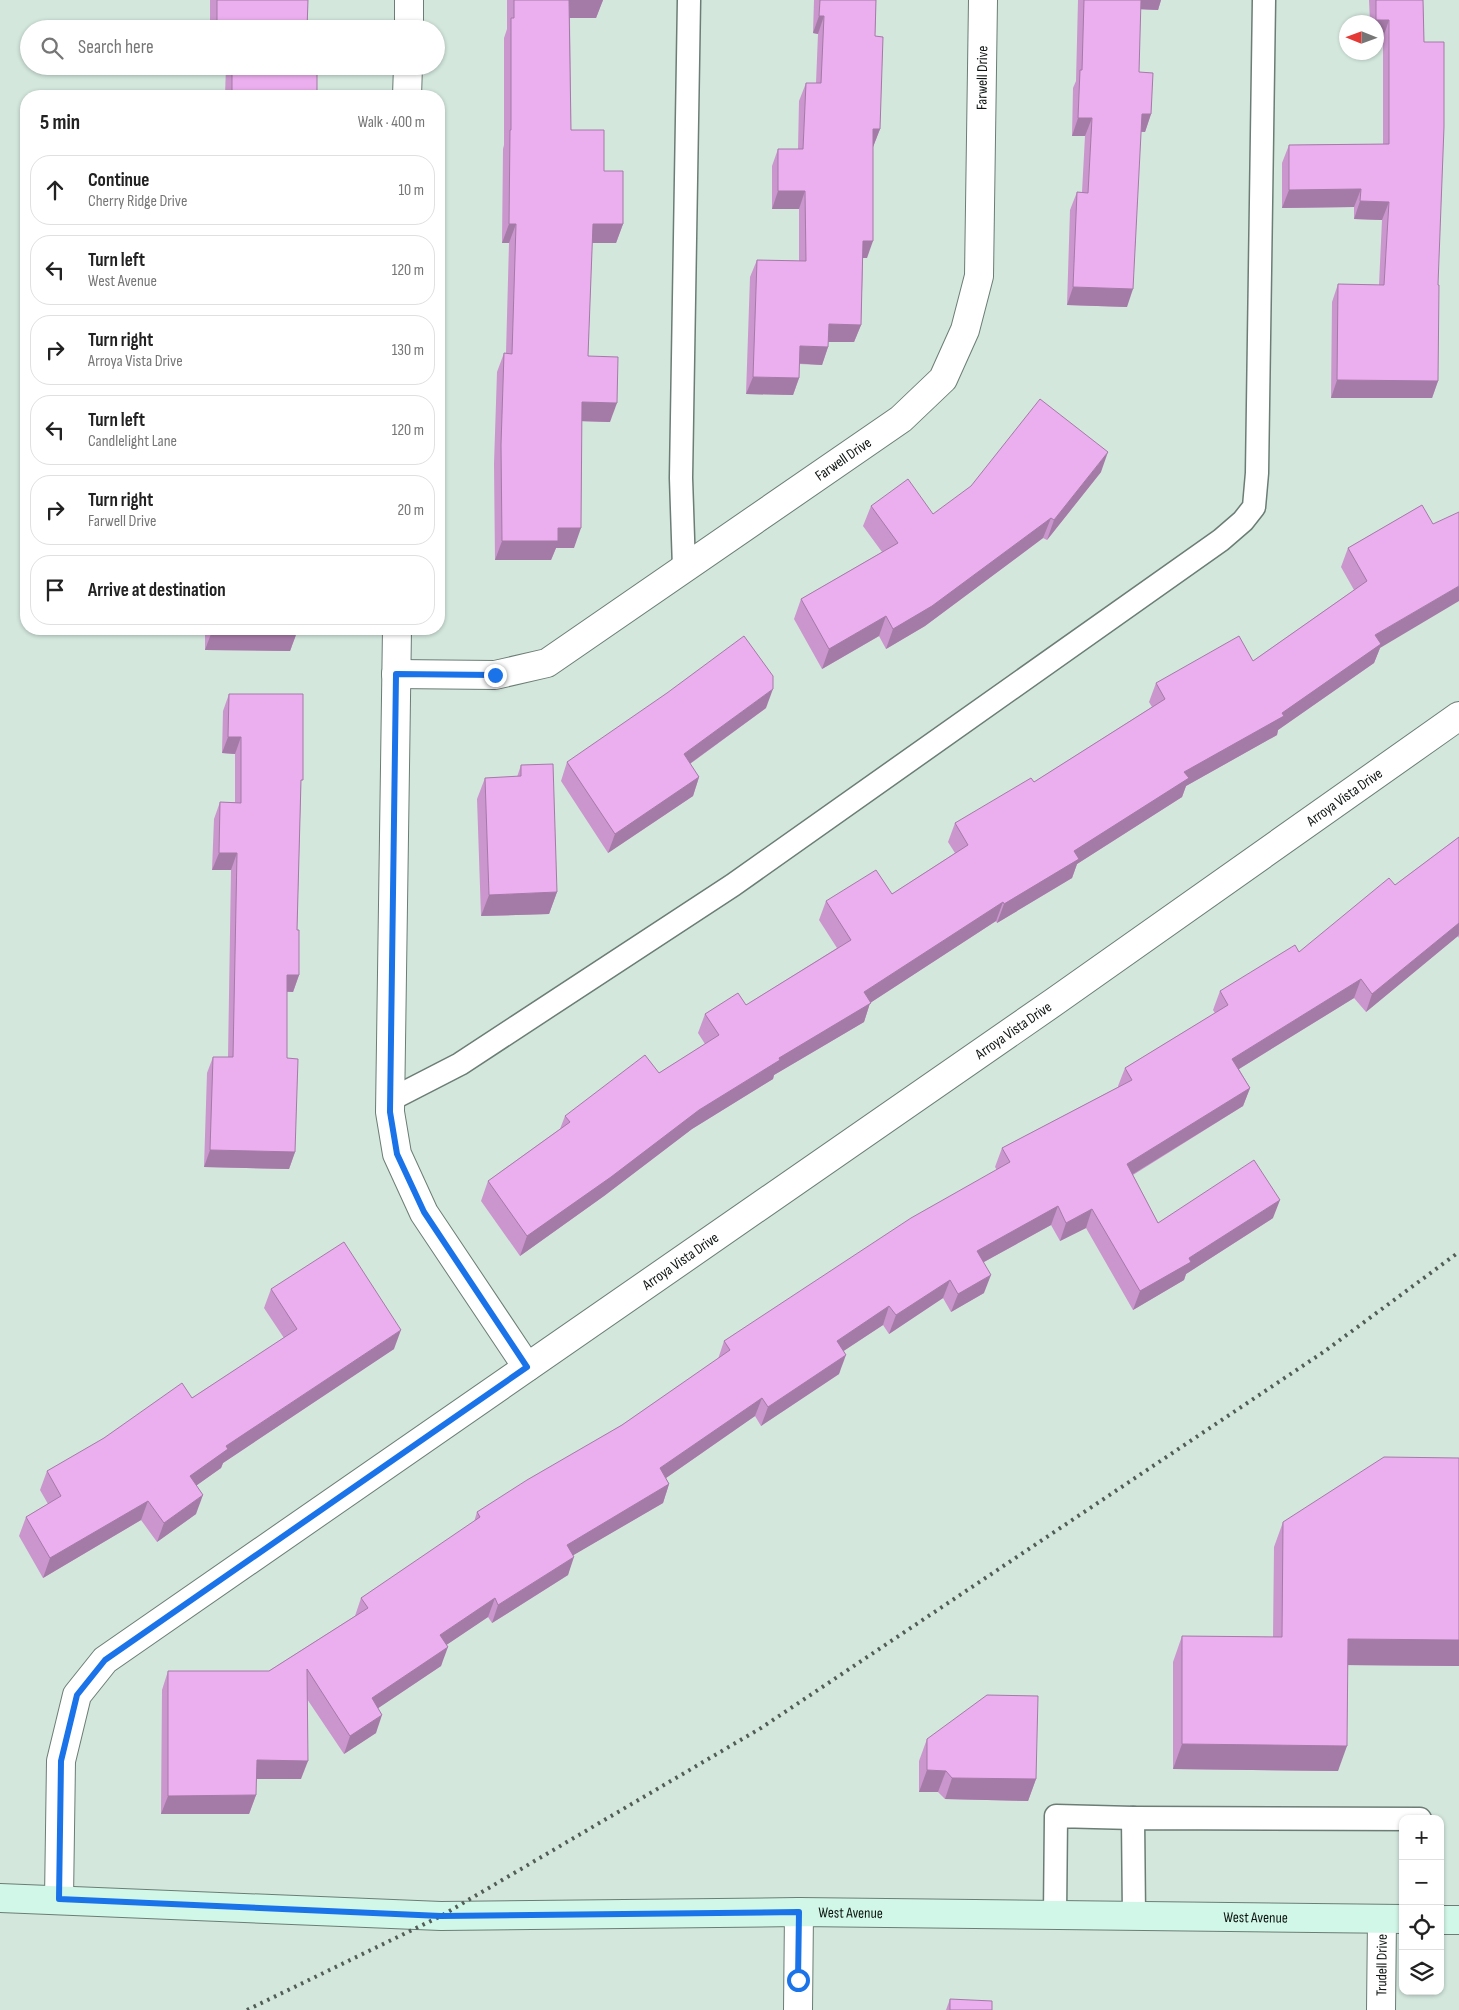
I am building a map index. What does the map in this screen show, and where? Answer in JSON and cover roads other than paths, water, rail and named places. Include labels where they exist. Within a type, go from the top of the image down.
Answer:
[{"type":"main road","name":"West Avenue","points":[[0,1898],[441,1916],[799,1912],[1392,1919]]},
{"type":"main road","points":[[1444,1920],[1459,1920]]},
{"type":"street","points":[[409,0],[409,20]]},
{"type":"street","name":"Farwell Drive","points":[[396,674],[495,675],[547,663],[901,419],[943,379],[965,330],[979,276],[983,0]]},
{"type":"street","points":[[408,75],[408,90]]},
{"type":"street","points":[[397,635],[390,1112],[397,1154],[424,1212],[527,1367]]},
{"type":"street","name":"Arroya Vista Drive","points":[[59,1899],[61,1761],[77,1695],[105,1660],[1054,1002],[1459,716]]},
{"type":"street","points":[[798,2010],[799,1912]]},
{"type":"street","name":"Trudell Drive","points":[[1381,2010],[1392,1919]]},
{"type":"lane","points":[[684,568],[681,478],[689,0]]},
{"type":"lane","points":[[390,1100],[460,1064],[733,885],[1221,540],[1243,521],[1254,507],[1258,473],[1264,0]]},
{"type":"lane","points":[[1055,1915],[1056,1816],[1399,1819]]},
{"type":"lane","points":[[1133,1818],[1134,1916]]},
{"type":"railway","points":[[247,2010],[441,1916],[761,1728],[1325,1351],[1459,1252]]}]
